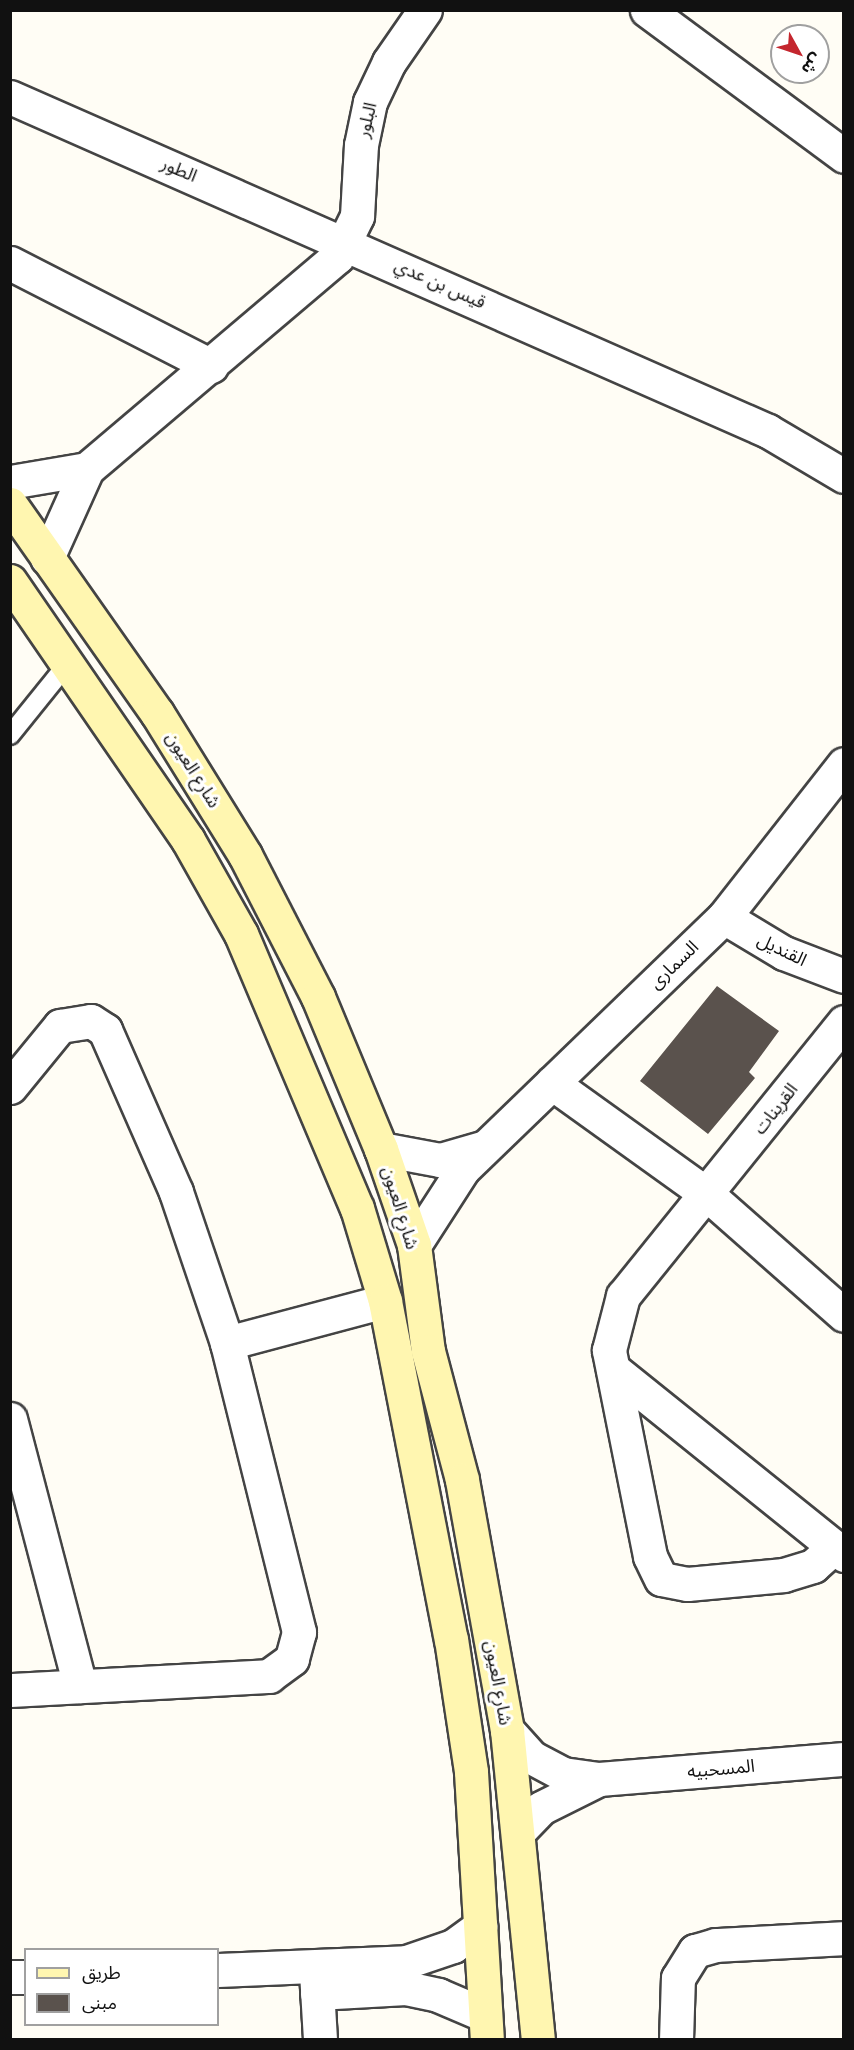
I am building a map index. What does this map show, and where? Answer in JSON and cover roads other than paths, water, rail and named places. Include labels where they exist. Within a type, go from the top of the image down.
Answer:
[{"type":"street","name":"البلور","points":[[347,243],[357,216],[361,146],[370,102],[389,63],[425,10]]},
{"type":"street","points":[[658,14],[843,156]]},
{"type":"street","name":"الطور","points":[[10,97],[347,243]]},
{"type":"street","points":[[47,558],[87,469],[312,283],[347,243]]},
{"type":"street","name":"قيس بن عدي","points":[[347,243],[768,431],[843,476]]},
{"type":"street","points":[[10,263],[211,366]]},
{"type":"street","points":[[10,482],[87,469]]},
{"type":"street","name":"شارع العيون","points":[[10,504],[157,713],[245,855],[318,997],[381,1149],[414,1245],[428,1351],[462,1480],[507,1730],[538,2040]]},
{"type":"street","points":[[10,581],[188,840],[242,934],[338,1152],[385,1301],[451,1639],[471,1772],[486,2027]]},
{"type":"street","name":"السمارى","points":[[414,1245],[444,1193],[484,1148],[724,916],[843,764]]},
{"type":"street","name":"القنديل","points":[[724,916],[784,953],[843,976]]},
{"type":"street","points":[[10,1087],[60,1026],[91,1021],[105,1030],[176,1192],[227,1343],[265,1479],[298,1646],[282,1670],[270,1676],[10,1690]]},
{"type":"street","name":"القرينات","points":[[839,1551],[813,1566],[784,1575],[687,1584],[661,1579],[650,1556],[613,1369],[610,1331],[623,1296],[708,1195],[843,1022]]},
{"type":"street","points":[[552,1083],[708,1195],[843,1315]]},
{"type":"street","points":[[381,1149],[430,1160],[484,1148]]},
{"type":"street","points":[[227,1343],[385,1301]]},
{"type":"street","points":[[613,1369],[839,1551]]},
{"type":"street","points":[[10,1419],[80,1686]]},
{"type":"street","name":"المسحبيه","points":[[507,1730],[531,1757],[563,1774],[599,1779],[843,1759]]},
{"type":"street","name":"المسحبيه","points":[[518,1832],[541,1808],[599,1779]]},
{"type":"street","points":[[219,1970],[317,1980],[390,1976],[438,1953],[481,1926]]},
{"type":"street","points":[[676,2040],[678,1978],[695,1952],[716,1945],[843,1938]]},
{"type":"street","points":[[390,1976],[438,1995],[486,2027]]},
{"type":"street","points":[[317,1980],[320,2040]]},
{"type":"lane","points":[[10,735],[68,663]]}]
